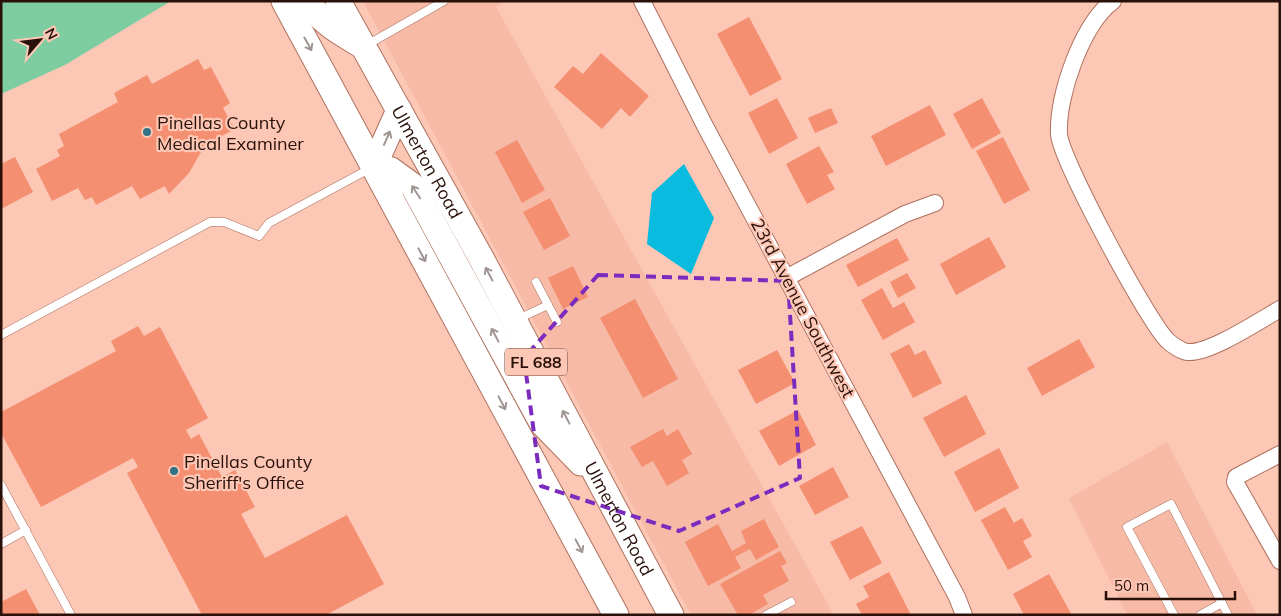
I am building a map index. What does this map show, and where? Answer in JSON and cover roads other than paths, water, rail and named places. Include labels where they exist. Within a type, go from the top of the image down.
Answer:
[{"type":"main road","name":"FL 688","points":[[284,1],[616,615]]},
{"type":"main road","points":[[308,1],[315,13],[363,47]]},
{"type":"main road","name":"Ulmerton Road","points":[[338,1],[514,322],[671,615]]},
{"type":"main road","points":[[398,110],[374,166],[391,170],[413,186],[542,423],[603,487]]},
{"type":"street","name":"23rd Avenue Southwest","points":[[642,1],[705,126],[788,277],[871,438],[957,597],[964,615]]},
{"type":"street","points":[[1113,1],[1105,7],[1076,51],[1061,105],[1058,136],[1068,164],[1146,312],[1168,341],[1187,352],[1208,349],[1280,310]]},
{"type":"street","points":[[788,277],[905,214],[935,203]]},
{"type":"street","points":[[1280,454],[1236,477],[1235,482],[1280,561]]},
{"type":"lane","points":[[363,47],[444,1]]},
{"type":"lane","points":[[1,335],[210,222],[231,224],[259,236],[269,223],[374,166]]},
{"type":"lane","points":[[536,282],[557,322]]},
{"type":"lane","points":[[514,322],[548,304]]},
{"type":"lane","points":[[1,485],[71,615]]},
{"type":"lane","points":[[1174,615],[1127,527],[1171,504],[1228,615]]},
{"type":"lane","points":[[1,544],[26,530]]},
{"type":"lane","points":[[766,615],[791,602]]},
{"type":"lane","points":[[1200,615],[1222,603]]},
{"type":"water","points":[[684,164],[714,218],[691,274],[647,244],[652,193]]},
{"type":"place","name":"Pinellas County Medical Examiner","points":[[147,132]]},
{"type":"place","name":"Pinellas County Sheriff's Office","points":[[174,471]]}]
